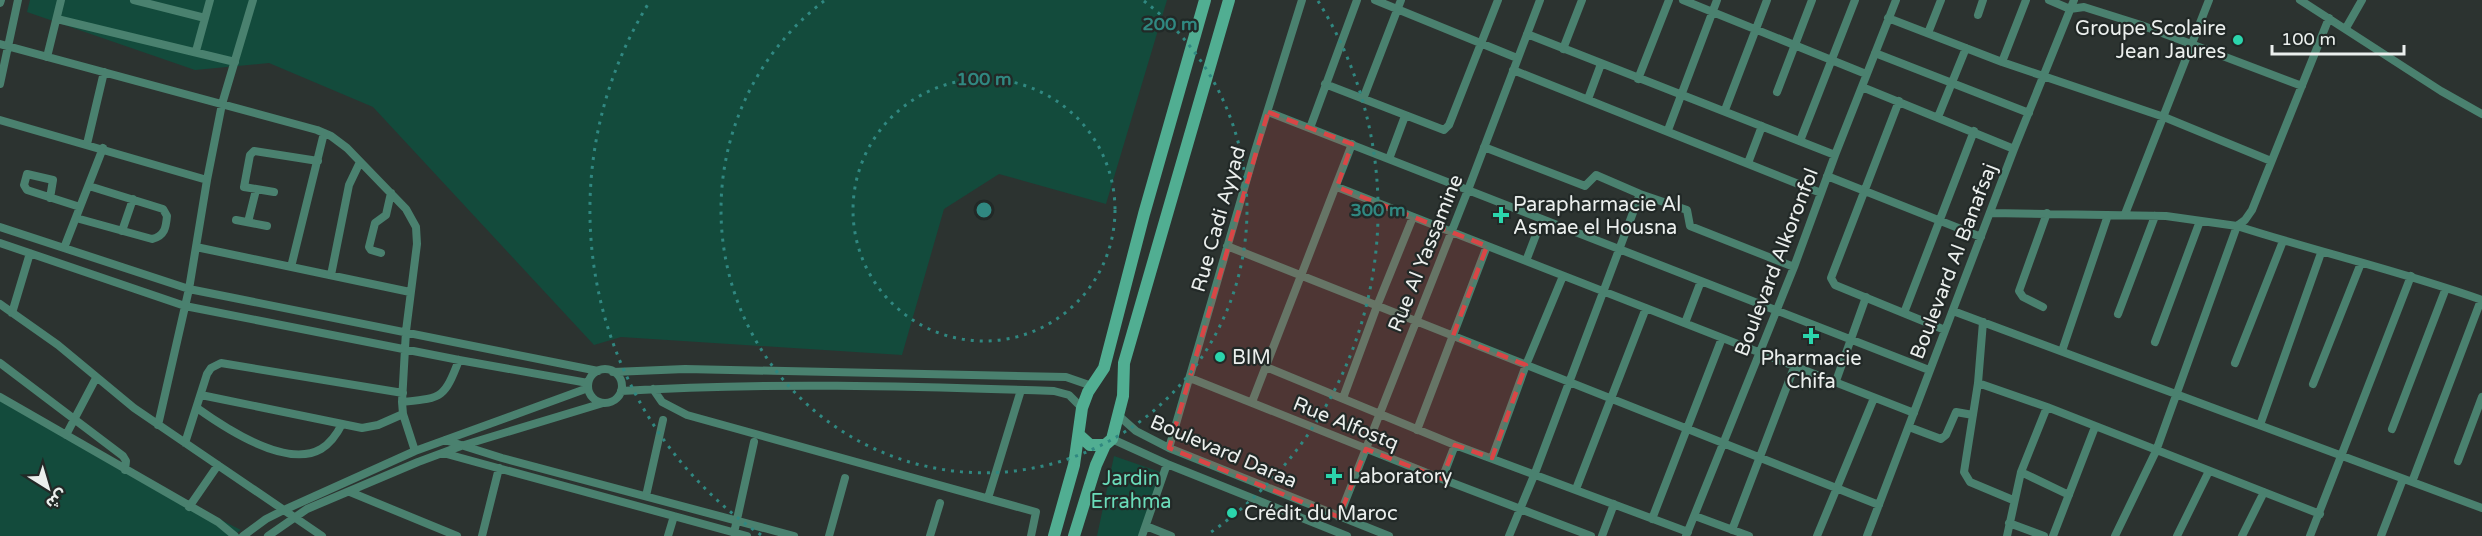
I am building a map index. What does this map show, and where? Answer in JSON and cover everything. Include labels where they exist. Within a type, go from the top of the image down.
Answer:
[{"type":"main road","points":[[1054,536],[1074,465],[1082,408],[1092,386],[1101,375],[1205,0]]},
{"type":"main road","points":[[1074,536],[1092,476],[1118,416],[1123,396],[1124,363],[1229,0]]},
{"type":"main road","points":[[1101,375],[1107,372],[1114,373],[1122,384]]},
{"type":"main road","points":[[1079,435],[1090,445],[1108,442]]},
{"type":"street","points":[[0,84],[4,45],[18,0]]},
{"type":"street","points":[[47,57],[61,0]]},
{"type":"street","points":[[134,0],[205,18]]},
{"type":"street","points":[[196,51],[210,0]]},
{"type":"street","points":[[158,425],[189,289],[222,104],[253,0]]},
{"type":"street","name":"Rue Cadi Ayyad","points":[[1169,448],[1227,246],[1302,0]]},
{"type":"street","points":[[1310,128],[1357,0]]},
{"type":"street","points":[[1375,0],[1517,58]]},
{"type":"street","points":[[1363,99],[1401,0]]},
{"type":"street","points":[[1325,84],[1441,130],[1447,128],[1498,0]]},
{"type":"street","name":"Rue Al Yassamine","points":[[1339,517],[1540,0]]},
{"type":"street","points":[[1563,49],[1582,0]]},
{"type":"street","points":[[1638,79],[1669,0]]},
{"type":"street","points":[[1683,0],[1866,74]]},
{"type":"street","points":[[1668,130],[1717,0]]},
{"type":"street","points":[[1725,110],[1767,0]]},
{"type":"street","points":[[1777,93],[1812,0]]},
{"type":"street","points":[[1800,141],[1856,0]]},
{"type":"street","name":"Boulevard Alkoronfol","points":[[1687,534],[1775,309],[1794,267],[1896,0]]},
{"type":"street","points":[[1928,33],[1941,0]]},
{"type":"street","points":[[1978,15],[1983,0]]},
{"type":"street","points":[[2002,62],[2026,0]]},
{"type":"street","points":[[2049,0],[2072,4],[2082,3],[2191,42],[2302,86]]},
{"type":"street","points":[[2125,214],[2209,0]]},
{"type":"street","points":[[2300,0],[2441,91],[2482,114]]},
{"type":"street","points":[[2346,28],[2362,0]]},
{"type":"street","name":"Boulevard Al Banafsaj","points":[[1867,536],[2014,149],[2045,77],[2072,4]]},
{"type":"street","points":[[1888,18],[2002,62],[2164,117],[2271,161]]},
{"type":"street","points":[[2115,536],[2156,451],[2237,226],[2252,210],[2329,18]]},
{"type":"street","points":[[57,19],[235,62]]},
{"type":"street","points":[[1527,34],[1835,155]]},
{"type":"street","points":[[4,45],[324,133],[342,144],[411,214],[416,227],[417,244],[405,331],[402,398],[403,414],[415,451]]},
{"type":"street","points":[[1938,117],[1966,48]]},
{"type":"street","points":[[1875,53],[2030,113]]},
{"type":"street","points":[[1588,99],[1601,64]]},
{"type":"street","points":[[1513,70],[1821,193]]},
{"type":"street","points":[[87,144],[104,72]]},
{"type":"street","points":[[1862,87],[2014,149]]},
{"type":"street","points":[[1899,101],[1831,278],[1834,285],[1945,330]]},
{"type":"street","points":[[1268,112],[1929,370]]},
{"type":"street","points":[[1389,159],[1405,116]]},
{"type":"street","points":[[0,120],[207,180]]},
{"type":"street","points":[[1749,163],[1762,126]]},
{"type":"street","points":[[1904,313],[1974,131]]},
{"type":"street","points":[[291,267],[324,133]]},
{"type":"street","points":[[1252,402],[1352,144]]},
{"type":"street","points":[[1484,147],[1585,186],[1596,175],[1640,194],[1687,210],[1690,226],[1794,267]]},
{"type":"street","points":[[64,248],[103,148]]},
{"type":"street","points":[[274,192],[246,188],[244,183],[250,155],[254,151],[318,161]]},
{"type":"street","points":[[331,275],[349,185],[360,162]]},
{"type":"street","points":[[1827,176],[1981,237]]},
{"type":"street","points":[[76,218],[152,239],[159,237],[165,229],[167,216],[165,211],[89,186]]},
{"type":"street","points":[[1337,187],[1914,413]]},
{"type":"street","points":[[248,222],[256,190]]},
{"type":"street","points":[[381,253],[369,247],[375,223],[386,215],[391,193]]},
{"type":"street","points":[[1509,536],[1640,194]]},
{"type":"street","points":[[50,198],[80,207]]},
{"type":"street","points":[[122,231],[133,199]]},
{"type":"street","points":[[1991,213],[2125,214],[2237,226],[2411,276],[2482,300],[2408,480],[2381,536]]},
{"type":"street","points":[[2043,307],[2026,299],[2019,291],[2047,213]]},
{"type":"street","points":[[2062,351],[2108,215]]},
{"type":"street","points":[[2118,314],[2155,216]]},
{"type":"street","points":[[1343,398],[1413,217]]},
{"type":"street","points":[[1526,261],[1542,219]]},
{"type":"street","points":[[236,220],[267,226]]},
{"type":"street","points":[[2155,342],[2200,221]]},
{"type":"street","points":[[0,227],[189,289],[598,371],[685,369],[1066,377],[1092,386]]},
{"type":"street","points":[[2235,363],[2283,241]]},
{"type":"street","points":[[0,243],[185,306],[588,386]]},
{"type":"street","points":[[1227,246],[1880,505]]},
{"type":"street","points":[[1417,430],[1487,246]]},
{"type":"street","points":[[196,248],[410,292]]},
{"type":"street","points":[[2260,425],[2321,252]]},
{"type":"street","points":[[12,313],[30,253]]},
{"type":"street","points":[[2313,384],[2361,263]]},
{"type":"street","points":[[1492,458],[1526,365],[1563,276]]},
{"type":"street","points":[[2310,536],[2411,276]]},
{"type":"street","points":[[1684,323],[1701,281]]},
{"type":"street","points":[[2392,429],[2446,288]]},
{"type":"street","points":[[1836,381],[1866,297]]},
{"type":"street","points":[[0,304],[58,345],[96,378],[158,425],[322,536]]},
{"type":"street","points":[[1576,489],[1646,308]]},
{"type":"street","points":[[1953,311],[2482,508]]},
{"type":"street","points":[[1983,322],[1978,383],[1965,477],[1970,482],[2013,500]]},
{"type":"street","points":[[1652,519],[1722,338]]},
{"type":"street","points":[[186,443],[209,370],[214,365],[224,362],[402,398],[428,399],[441,394],[450,383],[459,360]]},
{"type":"street","points":[[0,363],[123,456],[126,461],[125,470]]},
{"type":"street","points":[[1732,530],[1795,365]]},
{"type":"street","points":[[1266,367],[1417,430],[1535,473],[1687,534]]},
{"type":"street","points":[[243,536],[266,519],[284,510],[415,451],[588,386],[598,371]]},
{"type":"street","points":[[268,536],[307,509],[443,453],[614,400],[621,391],[620,380],[613,372]]},
{"type":"street","points":[[66,435],[96,378]]},
{"type":"street","name":"Rue Alfostq","points":[[1190,378],[1591,536]]},
{"type":"street","points":[[1978,383],[2047,407],[2320,514]]},
{"type":"street","points":[[588,386],[593,398],[603,403]]},
{"type":"street","points":[[621,391],[740,386],[1021,390],[1062,392],[1074,399],[1082,408]]},
{"type":"street","points":[[653,389],[662,402],[687,415],[1036,512],[1031,536]]},
{"type":"street","points":[[988,498],[1021,390]]},
{"type":"street","points":[[201,395],[368,428],[403,414]]},
{"type":"street","points":[[0,397],[224,525],[235,536]]},
{"type":"street","points":[[2458,461],[2482,397]]},
{"type":"street","points":[[1817,536],[1874,398]]},
{"type":"street","points":[[2007,536],[2013,500],[2021,472],[2047,407]]},
{"type":"street","points":[[197,408],[226,427],[258,443],[272,449],[300,454],[320,449],[329,443],[342,424]]},
{"type":"street","points":[[1909,427],[1941,439],[1946,435],[1956,412],[1973,415]]},
{"type":"street","name":"Boulevard Daraa","points":[[1118,416],[1136,431],[1169,448],[1389,536]]},
{"type":"street","points":[[646,496],[663,420]]},
{"type":"street","points":[[2053,536],[2095,427]]},
{"type":"street","points":[[444,440],[794,536]]},
{"type":"street","points":[[734,533],[754,442]]},
{"type":"street","name":"Boulevard Daraa","points":[[1108,442],[1342,535]]},
{"type":"street","points":[[1442,479],[1455,445]]},
{"type":"street","points":[[427,447],[747,536]]},
{"type":"street","points":[[1142,536],[1167,464]]},
{"type":"street","points":[[189,507],[218,465]]},
{"type":"street","points":[[482,536],[499,468]]},
{"type":"street","points":[[2176,536],[2209,471]]},
{"type":"street","points":[[2021,472],[2069,495]]},
{"type":"street","points":[[829,536],[845,477]]},
{"type":"street","points":[[350,492],[457,536]]},
{"type":"street","points":[[2242,536],[2264,492]]},
{"type":"street","points":[[930,536],[940,503]]},
{"type":"street","points":[[1602,536],[1614,504]]},
{"type":"street","points":[[668,536],[674,516]]},
{"type":"street","points":[[1695,516],[1749,536]]},
{"type":"street","points":[[2009,523],[2044,536]]},
{"type":"street","points":[[1146,526],[1172,536]]},
{"type":"highlighted area","points":[[1268,112],[1352,144],[1337,187],[1487,246],[1453,336],[1526,365],[1492,458],[1455,445],[1442,479],[1366,449],[1339,517],[1169,448]]},
{"type":"green space","points":[[30,0],[1167,0],[1106,204],[999,174],[944,209],[902,355],[621,337],[594,345],[373,107],[269,63],[195,70],[27,12]]},
{"type":"green space","points":[[0,396],[241,530],[233,536],[0,536]]},
{"type":"green space","name":"Jardin Errahma","points":[[1114,456],[1163,473],[1140,536],[1097,536]]},
{"type":"place","name":"Groupe Scolaire Jean Jaures","points":[[2238,40]]},
{"type":"place","name":"Parapharmacie Al Asmae el Housna","points":[[1501,215]]},
{"type":"place","name":"Pharmacie Chifa","points":[[1811,336]]},
{"type":"place","name":"BIM","points":[[1220,357]]},
{"type":"place","name":"Laboratory","points":[[1334,476]]},
{"type":"place","name":"Crédit du Maroc","points":[[1232,513]]}]
